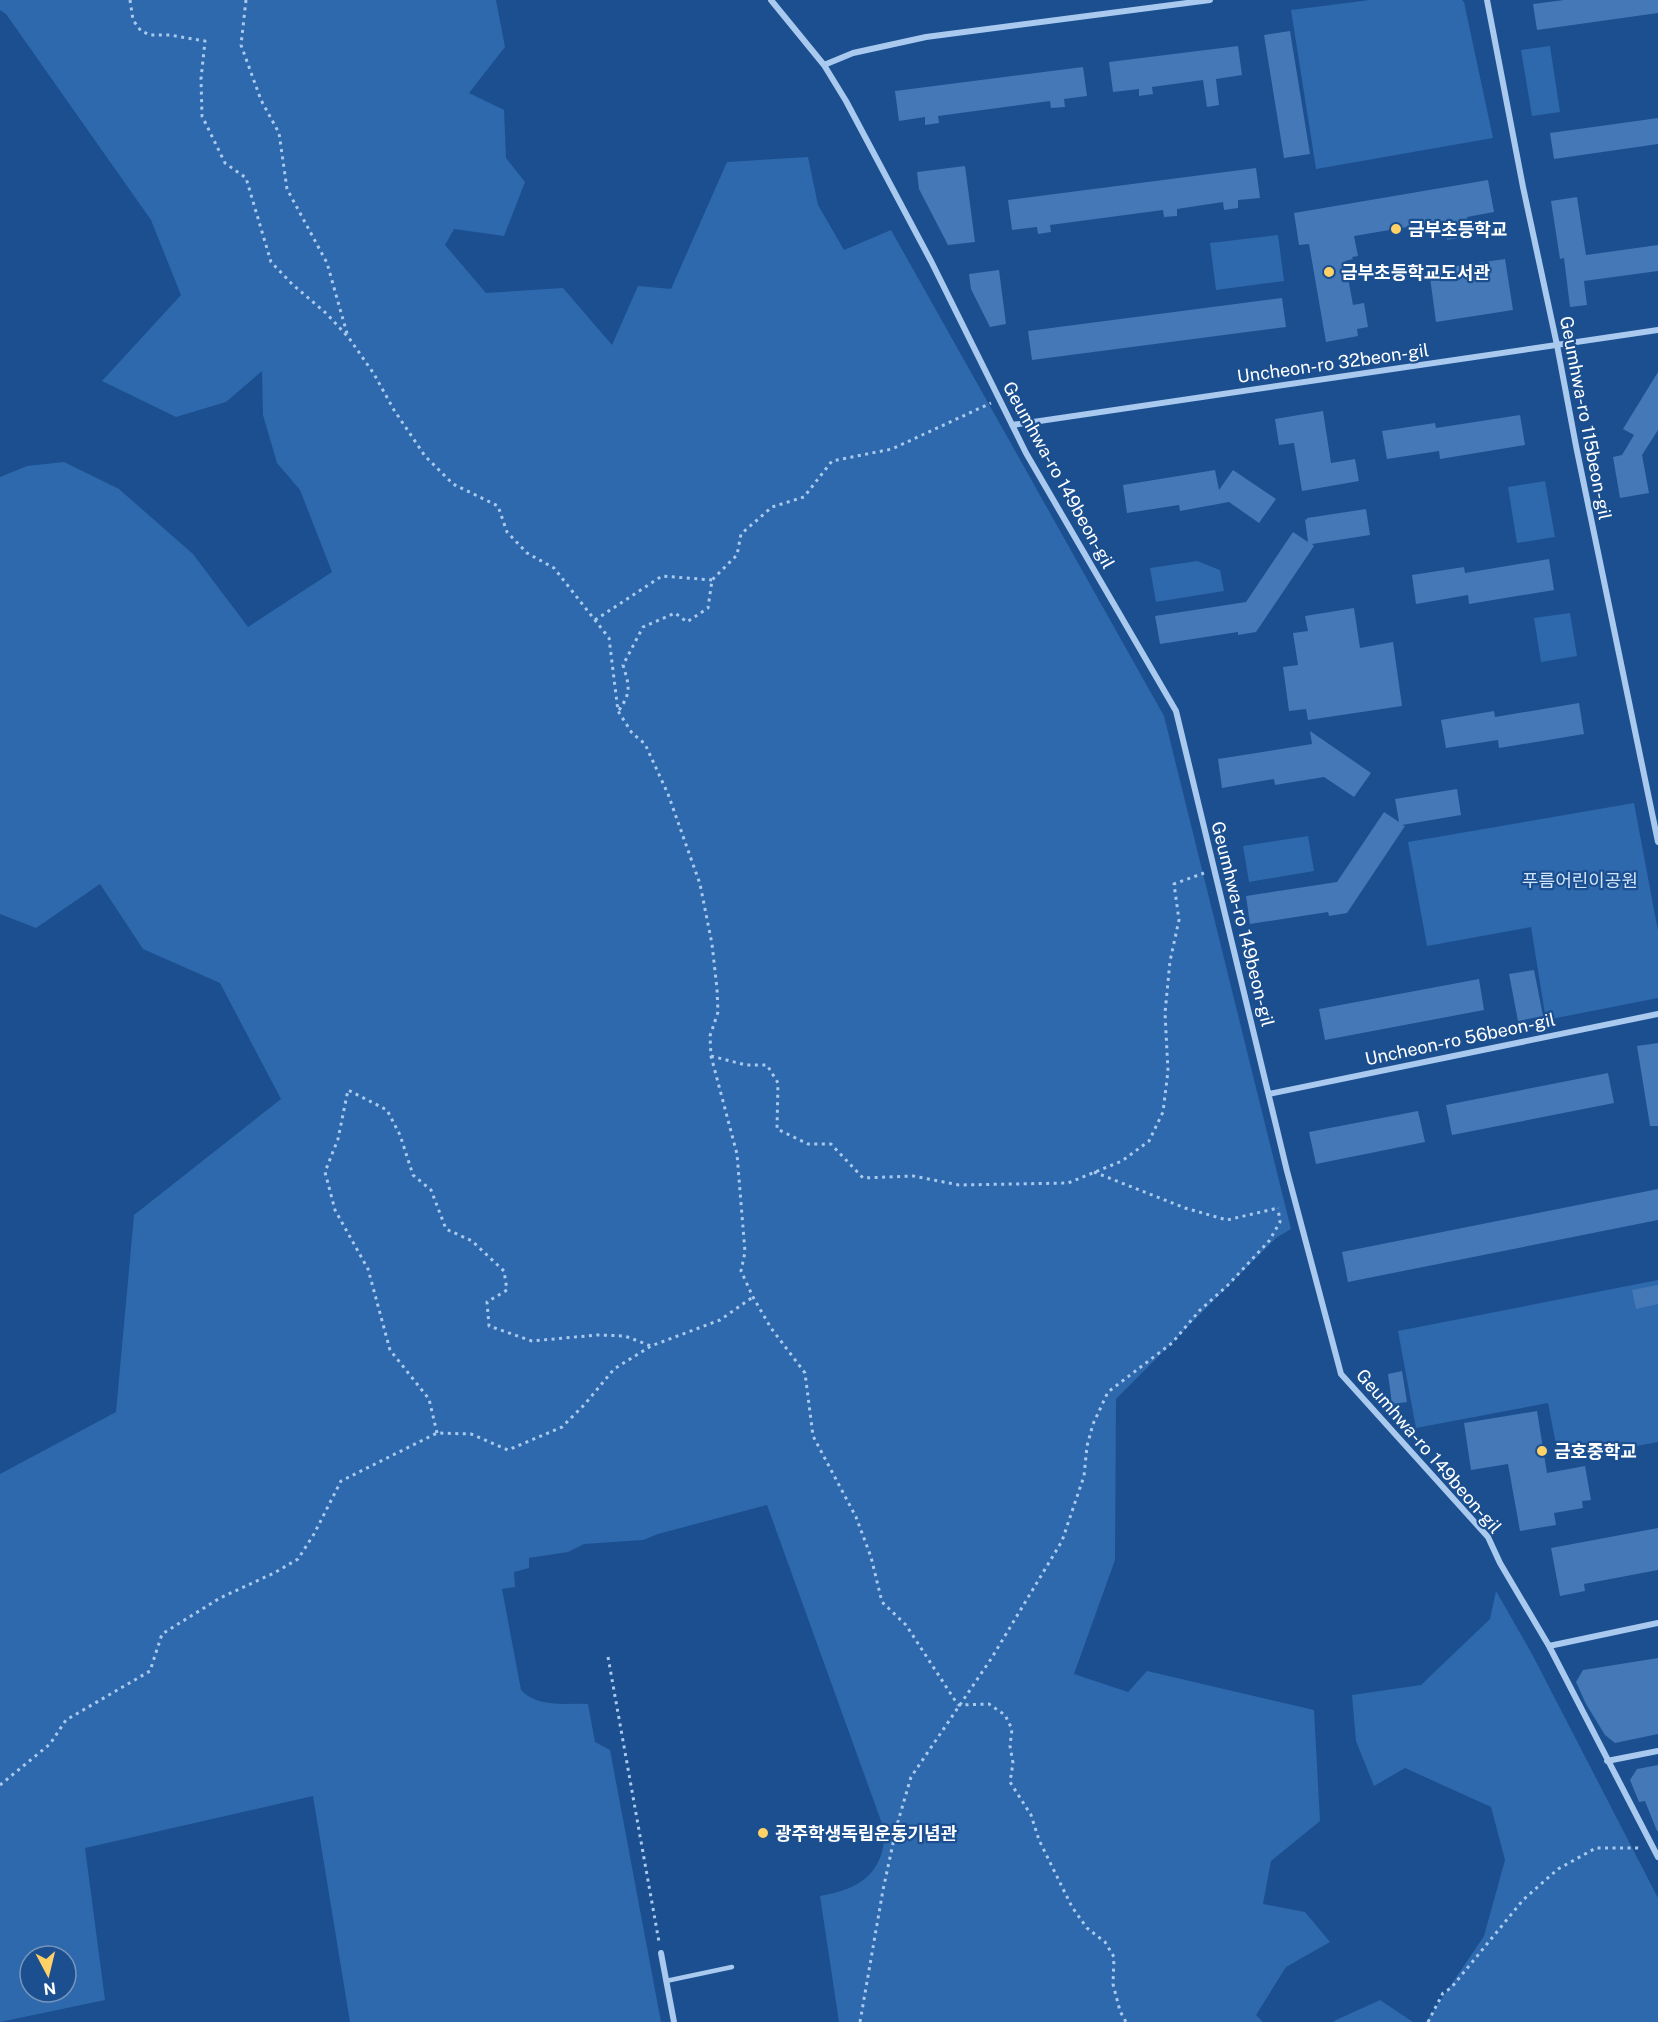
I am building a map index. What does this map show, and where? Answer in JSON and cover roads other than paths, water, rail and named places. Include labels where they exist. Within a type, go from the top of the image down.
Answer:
[{"type":"street","name":"Geumhwa-ro 149beon-gil","points":[[771,0],[824,65],[846,101],[920,241],[1026,453],[1176,711],[1269,1094],[1341,1374],[1488,1537],[1500,1563],[1549,1646],[1658,1857]]},
{"type":"street","points":[[824,65],[853,52],[926,37],[1210,0]]},
{"type":"street","name":"Geumhwa-ro 115beon-gil","points":[[1487,0],[1522,187],[1557,345],[1658,842]]},
{"type":"street","name":"Uncheon-ro 32beon-gil","points":[[1012,425],[1658,330]]},
{"type":"street","name":"Uncheon-ro 56beon-gil","points":[[1269,1094],[1658,1014]]},
{"type":"street","points":[[1549,1646],[1658,1623]]},
{"type":"street","points":[[1607,1761],[1658,1751]]},
{"type":"street","points":[[661,1953],[674,2022]]},
{"type":"lane","points":[[666,1981],[732,1967]]},
{"type":"place","name":"금부초등학교","points":[[1396,229]]},
{"type":"place","name":"금부초등학교도서관","points":[[1329,272]]},
{"type":"place","name":"금호중학교","points":[[1542,1451]]},
{"type":"place","name":"광주학생독립운동기념관","points":[[763,1833]]},
{"type":"park label","name":"푸름어린이공원","points":[[1580,880]]}]
